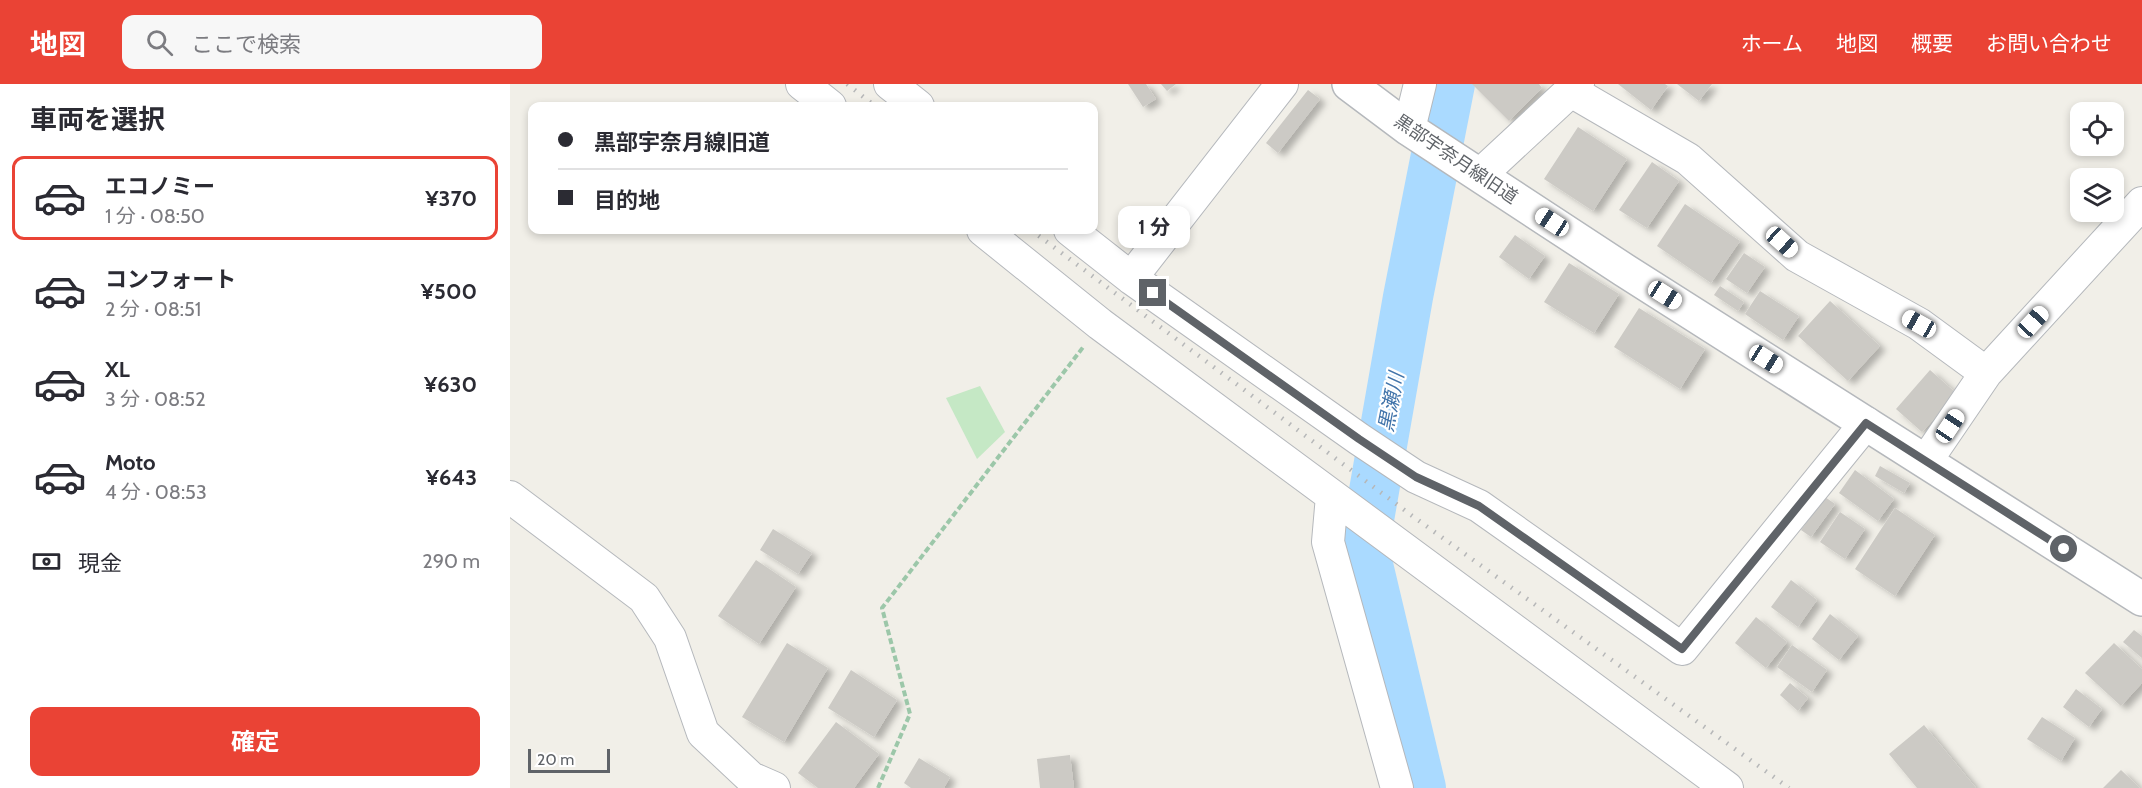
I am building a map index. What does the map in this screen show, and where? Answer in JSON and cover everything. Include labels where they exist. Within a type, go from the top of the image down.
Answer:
[{"type":"street","points":[[802,84],[825,102]]},
{"type":"street","points":[[890,84],[913,102]]},
{"type":"street","points":[[1131,278],[1282,84]]},
{"type":"street","name":"黒部宇奈月線旧道","points":[[1349,84],[1409,129],[2142,599]]},
{"type":"street","points":[[1409,129],[1420,84]]},
{"type":"street","points":[[1480,175],[1574,88],[1688,159],[1797,256],[1919,324],[1986,373]]},
{"type":"street","points":[[1926,461],[1986,373],[2142,203]]},
{"type":"street","points":[[988,234],[1100,324],[1727,788]]},
{"type":"street","points":[[1075,234],[1131,278],[1359,439],[1416,477],[1479,506],[1682,649],[1866,423]]},
{"type":"street","points":[[510,497],[644,598],[670,638],[703,733],[751,778],[774,788]]},
{"type":"street","points":[[1339,501],[1328,542],[1397,788]]},
{"type":"path","points":[[878,788],[910,714],[882,608],[1100,324]]},
{"type":"green space","points":[[980,386],[1005,432],[977,459],[946,398]]},
{"type":"building","points":[[1128,84],[1146,84],[1156,99],[1143,107]]},
{"type":"building","points":[[1161,84],[1176,84],[1167,91]]},
{"type":"building","points":[[1472,84],[1539,84],[1542,88],[1509,121]]},
{"type":"building","points":[[1618,84],[1665,84],[1668,86],[1651,110]]},
{"type":"building","points":[[1677,84],[1712,84],[1699,101]]},
{"type":"building","points":[[1308,90],[1320,99],[1278,153],[1266,143]]},
{"type":"building","points":[[1578,127],[1627,159],[1593,211],[1544,179]]},
{"type":"building","points":[[1652,162],[1679,181],[1647,228],[1619,210]]},
{"type":"building","points":[[1685,204],[1740,241],[1711,283],[1657,246]]},
{"type":"building","points":[[1515,235],[1545,256],[1529,279],[1499,257]]},
{"type":"building","points":[[1744,253],[1765,267],[1747,293],[1726,279]]},
{"type":"building","points":[[1569,263],[1619,294],[1594,333],[1544,302]]},
{"type":"building","points":[[1720,286],[1744,302],[1738,311],[1714,295]]},
{"type":"building","points":[[1760,291],[1799,316],[1783,340],[1745,314]]},
{"type":"building","points":[[1830,301],[1880,346],[1848,381],[1798,336]]},
{"type":"building","points":[[1639,308],[1705,349],[1680,389],[1614,347]]},
{"type":"building","points":[[1930,370],[1957,394],[1922,432],[1896,409]]},
{"type":"building","points":[[1880,466],[1910,483],[1904,493],[1875,476]]},
{"type":"building","points":[[1855,470],[1894,499],[1878,521],[1839,493]]},
{"type":"building","points":[[1825,497],[1835,504],[1811,537],[1801,530]]},
{"type":"building","points":[[1895,508],[1935,535],[1895,596],[1855,569]]},
{"type":"building","points":[[1840,512],[1865,529],[1845,559],[1820,542]]},
{"type":"building","points":[[773,529],[812,553],[798,574],[760,550]]},
{"type":"building","points":[[756,560],[796,587],[759,644],[718,616]]},
{"type":"building","points":[[1791,580],[1817,600],[1798,627],[1771,607]]},
{"type":"building","points":[[1830,614],[1858,636],[1839,660],[1812,639]]},
{"type":"building","points":[[1756,617],[1787,642],[1766,668],[1735,643]]},
{"type":"building","points":[[2134,630],[2142,636],[2142,658],[2123,642]]},
{"type":"building","points":[[787,643],[828,668],[784,742],[742,717]]},
{"type":"building","points":[[2114,643],[2142,669],[2142,683],[2121,706],[2085,673]]},
{"type":"building","points":[[1792,645],[1827,670],[1812,692],[1777,667]]},
{"type":"building","points":[[851,670],[897,700],[874,737],[828,708]]},
{"type":"building","points":[[1790,683],[1808,698],[1798,711],[1780,695]]},
{"type":"building","points":[[2076,689],[2102,709],[2089,727],[2063,707]]},
{"type":"building","points":[[2042,717],[2075,738],[2061,761],[2027,739]]},
{"type":"building","points":[[836,722],[879,754],[854,788],[818,788],[798,773]]},
{"type":"building","points":[[1924,725],[1976,788],[1917,788],[1889,754]]},
{"type":"building","points":[[1070,755],[1074,788],[1040,788],[1037,759]]},
{"type":"building","points":[[919,758],[950,777],[944,788],[911,788],[904,783]]},
{"type":"building","points":[[2121,770],[2140,788],[2103,788]]},
{"type":"waterway","name":"黒瀬川","points":[[1421,788],[1364,548],[1408,297],[1450,84]]},
{"type":"railway","points":[[847,84],[870,102]]},
{"type":"railway","points":[[1036,234],[1411,515],[1789,788]]},
{"type":"route","points":[[1153,293],[1359,439],[1416,477],[1479,506],[1682,649],[1866,423],[2064,549]]}]
